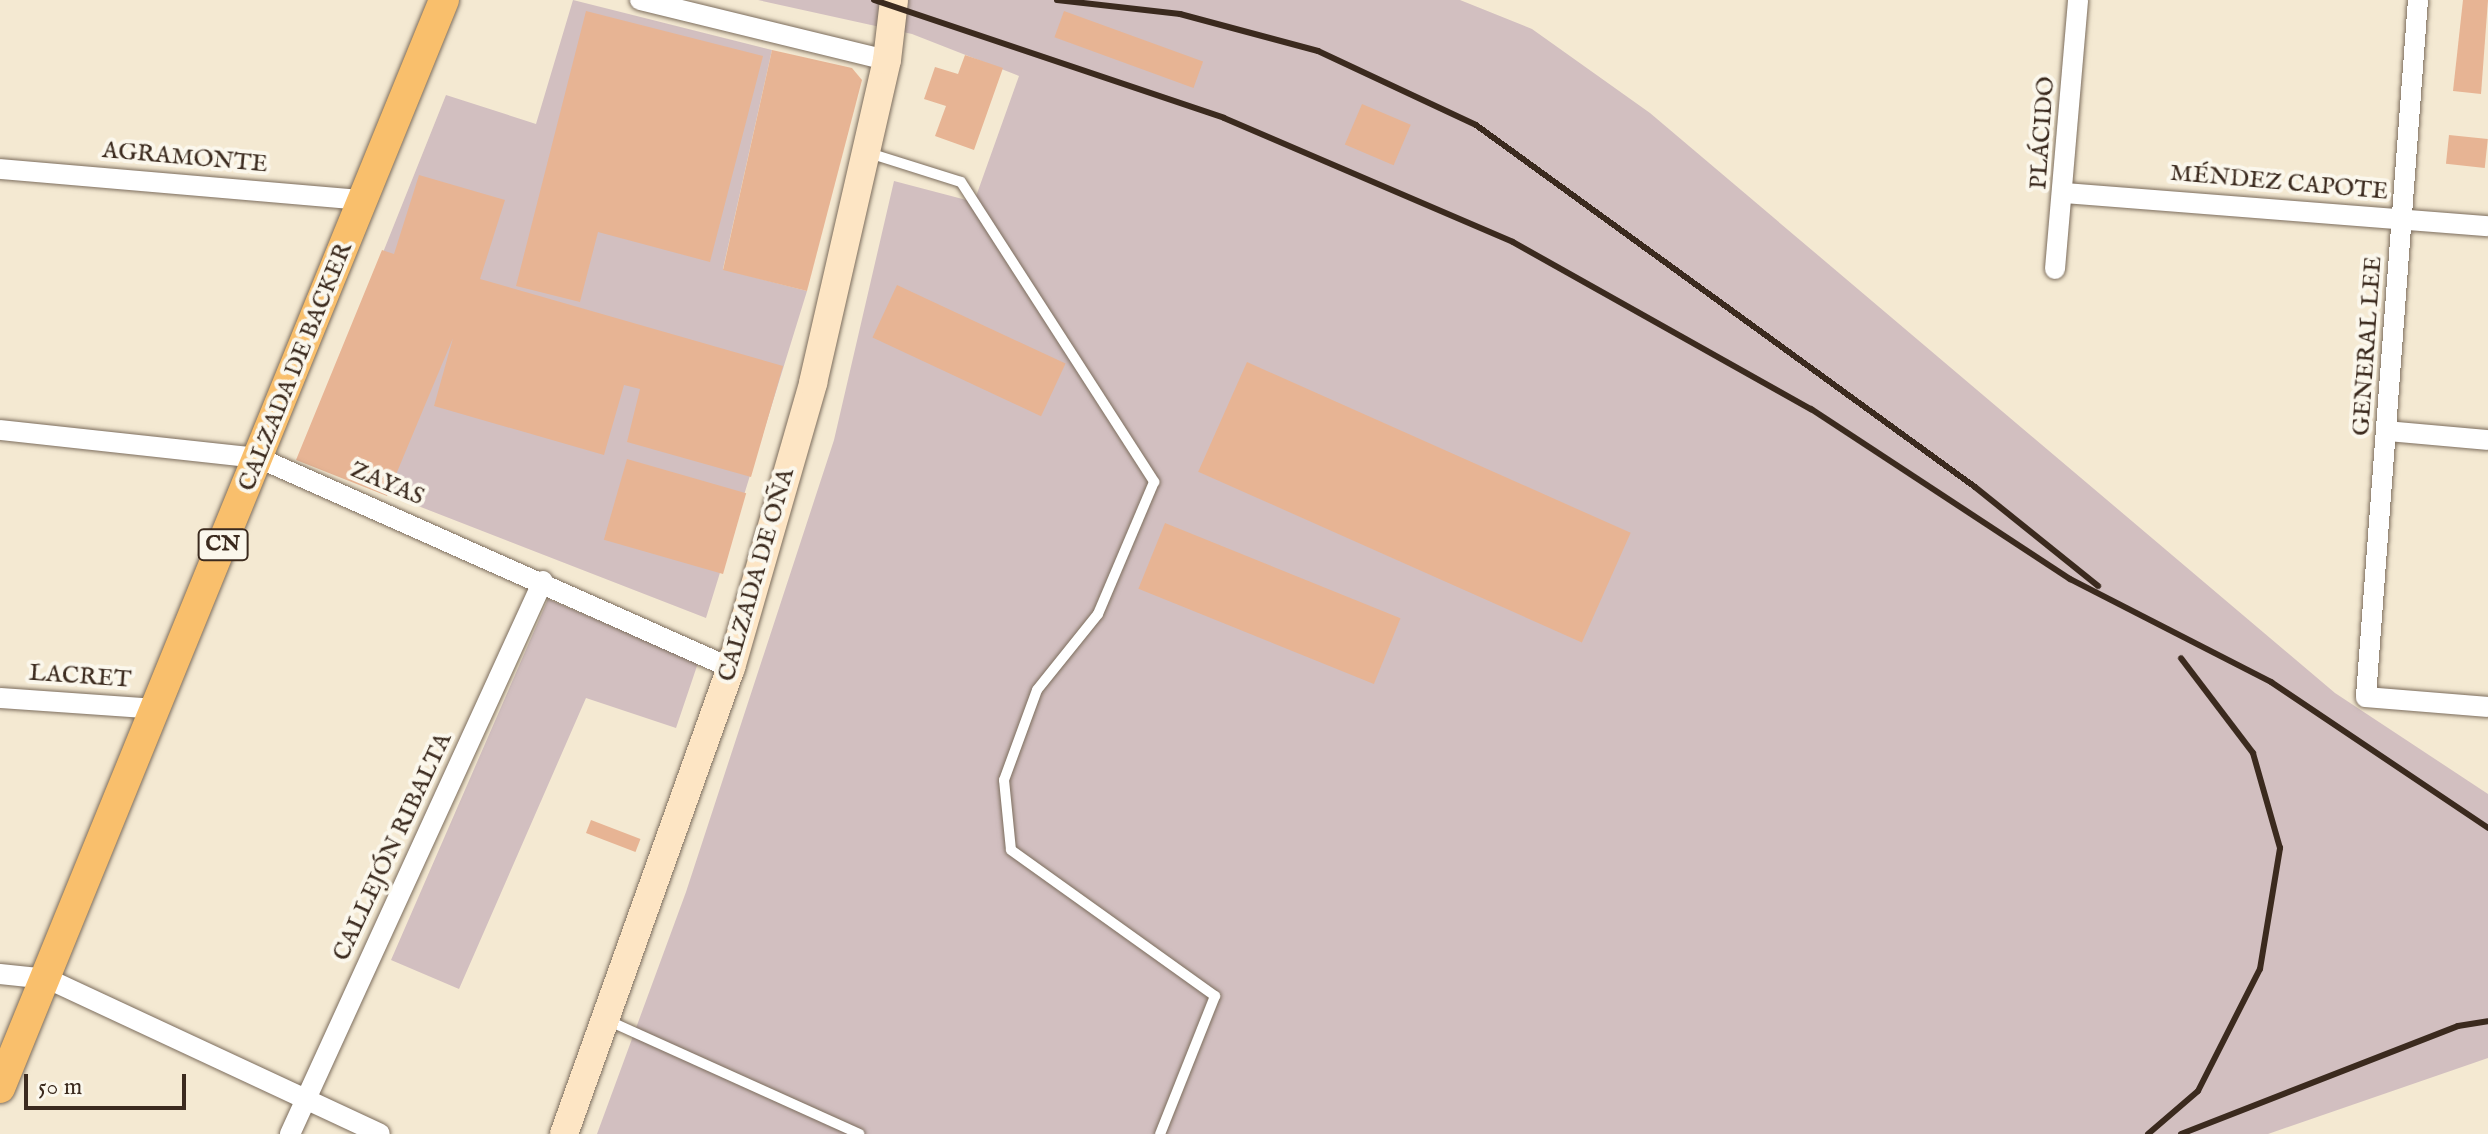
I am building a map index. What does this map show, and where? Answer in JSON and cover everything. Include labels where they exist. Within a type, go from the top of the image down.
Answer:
[{"type":"main road","name":"CALZADA DE BACKER","points":[[0,1088],[48,979],[444,0]]},
{"type":"street","points":[[640,0],[887,60]]},
{"type":"street","name":"CALZADA DE OÑA","points":[[564,1134],[731,668],[813,383],[887,60],[894,0]]},
{"type":"street","name":"PLÁCIDO","points":[[2055,269],[2065,193],[2078,0]]},
{"type":"street","name":"GENERAL LEE","points":[[2418,0],[2366,697],[2488,707]]},
{"type":"street","name":"AGRAMONTE","points":[[0,169],[365,200]]},
{"type":"street","name":"MÉNDEZ CAPOTE","points":[[2065,193],[2488,226]]},
{"type":"street","name":"ZAYAS","points":[[0,430],[259,458],[543,581],[731,668]]},
{"type":"street","points":[[2387,431],[2488,440]]},
{"type":"street","name":"CALLEJÓN RIBALTA","points":[[290,1134],[543,581]]},
{"type":"street","name":"LACRET","points":[[0,698],[157,709]]},
{"type":"street","points":[[0,974],[48,979],[380,1134]]},
{"type":"lane","points":[[867,152],[961,182],[1154,482],[1098,614],[1037,690],[1004,780],[1011,850],[1215,996],[1160,1134]]},
{"type":"lane","points":[[605,1019],[860,1134]]},
{"type":"shaded area","points":[[573,0],[772,50],[723,269],[807,291],[706,618],[300,460],[446,95],[536,124]]},
{"type":"shaded area","points":[[758,0],[1460,0],[1532,29],[1650,113],[2335,693],[2488,794],[2488,1058],[2268,1134],[597,1134],[686,892],[834,440],[894,181],[974,202],[1019,76],[912,34]]},
{"type":"shaded area","points":[[548,599],[698,663],[676,728],[586,698],[459,989],[391,960]]},
{"type":"building","points":[[2463,0],[2488,0],[2481,94],[2453,91]]},
{"type":"building","points":[[586,11],[763,56],[710,262],[598,232],[580,302],[516,286]]},
{"type":"building","points":[[1064,11],[1203,62],[1193,88],[1054,37]]},
{"type":"building","points":[[772,50],[852,68],[862,80],[807,291],[723,270]]},
{"type":"building","points":[[965,55],[1003,68],[974,150],[935,136],[946,106],[924,99],[935,67],[958,74]]},
{"type":"building","points":[[1362,104],[1411,125],[1394,165],[1345,145]]},
{"type":"building","points":[[2449,135],[2488,139],[2485,168],[2446,164]]},
{"type":"building","points":[[419,175],[505,200],[480,279],[783,366],[751,477],[627,442],[640,389],[624,385],[604,455],[434,406],[453,338],[387,496],[296,460],[382,250],[394,254]]},
{"type":"building","points":[[897,285],[1066,364],[1041,416],[872,338]]},
{"type":"building","points":[[1247,362],[1631,533],[1582,642],[1198,472]]},
{"type":"building","points":[[627,459],[746,493],[723,574],[604,540]]},
{"type":"building","points":[[1165,523],[1401,618],[1374,684],[1138,589]]},
{"type":"building","points":[[591,820],[640,839],[635,852],[586,833]]},
{"type":"railway","points":[[874,0],[1224,118],[1513,242],[1811,409],[2070,579],[2271,682],[2488,828]]},
{"type":"railway","points":[[1057,0],[1180,14],[1318,51],[1476,125],[1975,487],[2098,586]]},
{"type":"railway","points":[[2148,1134],[2198,1091],[2260,969],[2280,848],[2253,753],[2181,658]]},
{"type":"railway","points":[[2181,1134],[2458,1026],[2488,1021]]}]
